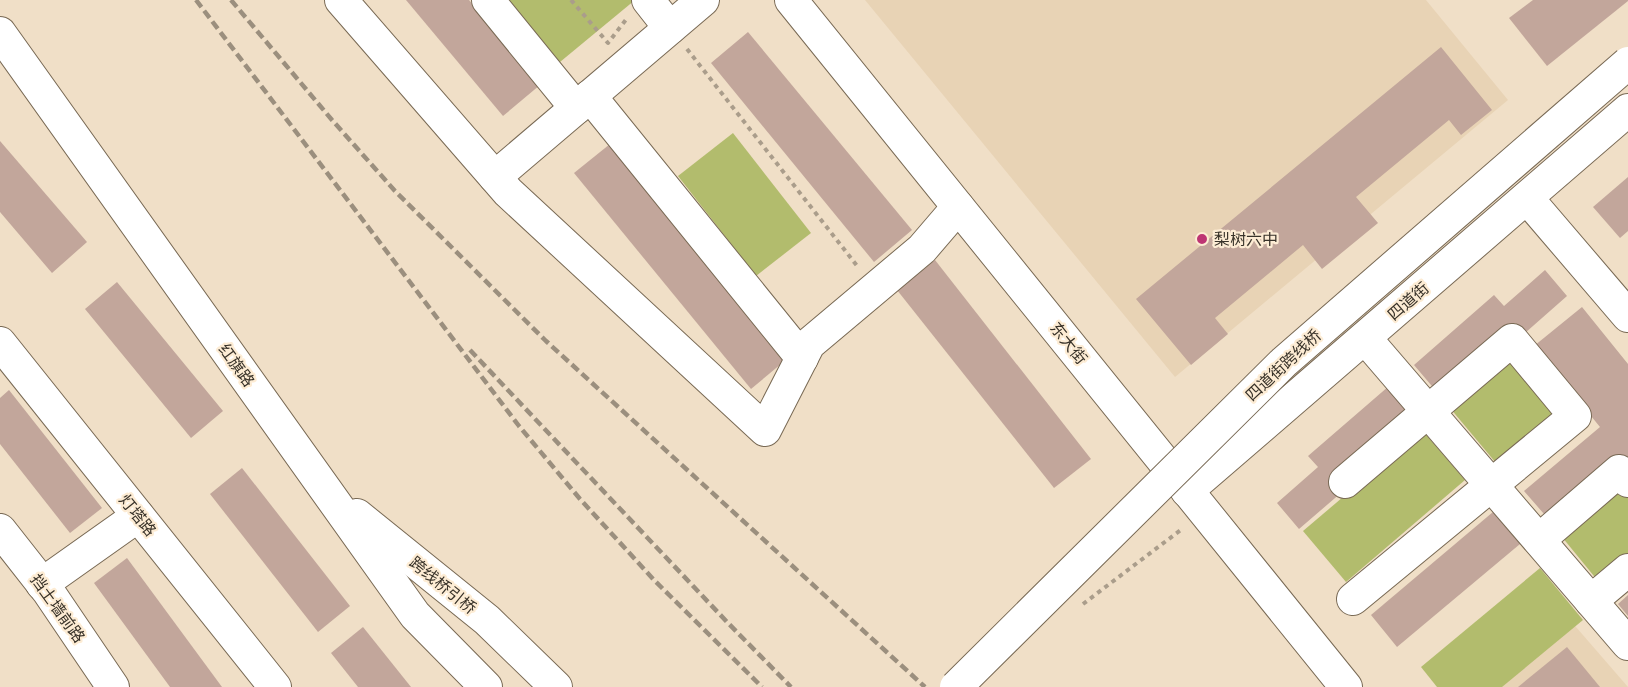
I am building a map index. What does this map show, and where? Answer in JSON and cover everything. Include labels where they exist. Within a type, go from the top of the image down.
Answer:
[{"type":"street","points":[[341,0],[508,192],[765,430],[809,344],[922,249],[958,207]]},
{"type":"street","points":[[488,0],[583,102],[802,358]]},
{"type":"street","points":[[495,177],[703,0]]},
{"type":"street","name":"东大街","points":[[791,0],[1346,687]]},
{"type":"street","points":[[642,4],[670,28]]},
{"type":"street","name":"红旗路","points":[[0,33],[415,615],[486,687]]},
{"type":"street","name":"四道街跨线桥","points":[[956,687],[1284,362],[1628,63]]},
{"type":"street","name":"四道街","points":[[1196,501],[1365,338],[1628,110]]},
{"type":"street","points":[[1527,198],[1628,316]]},
{"type":"street","points":[[1365,338],[1628,644]]},
{"type":"street","points":[[1345,482],[1512,340],[1575,416],[1353,599]]},
{"type":"street","name":"灯塔路","points":[[0,343],[275,687]]},
{"type":"street","points":[[1539,540],[1619,471],[1628,481]]},
{"type":"street","name":"跨线桥引桥","points":[[326,490],[487,620],[556,687]]},
{"type":"street","points":[[42,584],[138,516]]},
{"type":"street","name":"挡土墙前路","points":[[0,530],[42,584],[113,687]]},
{"type":"street","points":[[1592,601],[1628,570]]},
{"type":"path","points":[[571,0],[608,43],[642,4]]},
{"type":"path","points":[[670,28],[875,289]]},
{"type":"path","points":[[1081,605],[1196,501]]},
{"type":"shaded area","name":"梨树六中","points":[[865,0],[1426,0],[1508,100],[1175,377]]},
{"type":"shaded area","points":[[1563,612],[1628,687],[1475,687]]},
{"type":"green space","points":[[508,0],[635,0],[560,62]]},
{"type":"green space","points":[[733,133],[811,233],[756,276],[678,176]]},
{"type":"green space","points":[[1513,354],[1560,409],[1496,463],[1450,408]]},
{"type":"green space","points":[[1422,430],[1465,480],[1346,582],[1303,531]]},
{"type":"green space","points":[[1624,486],[1628,491],[1628,556],[1598,581],[1562,537]]},
{"type":"green space","points":[[1540,568],[1583,620],[1502,687],[1437,687],[1421,667]]},
{"type":"building","points":[[406,0],[469,0],[540,85],[503,116]]},
{"type":"building","points":[[1533,0],[1628,1],[1547,66],[1509,18]]},
{"type":"building","points":[[748,32],[912,230],[874,262],[711,63]]},
{"type":"building","points":[[1441,47],[1492,110],[1461,135],[1449,120],[1356,197],[1378,223],[1322,269],[1303,245],[1215,318],[1228,334],[1191,365],[1136,299]]},
{"type":"building","points":[[0,141],[87,242],[52,273],[0,212]]},
{"type":"building","points":[[610,144],[787,359],[751,389],[574,173]]},
{"type":"building","points":[[1628,177],[1628,231],[1620,238],[1593,207]]},
{"type":"building","points":[[935,260],[1091,459],[1054,488],[897,290]]},
{"type":"building","points":[[1545,270],[1567,296],[1525,333],[1515,323],[1437,392],[1414,365],[1494,295],[1504,306]]},
{"type":"building","points":[[117,282],[223,411],[191,438],[85,309]]},
{"type":"building","points":[[1582,307],[1628,364],[1628,461],[1551,522],[1524,491],[1600,427],[1534,346]]},
{"type":"building","points":[[1389,386],[1411,412],[1342,492],[1299,529],[1277,503],[1318,467],[1308,456]]},
{"type":"building","points":[[9,390],[102,508],[70,533],[0,444],[0,398]]},
{"type":"building","points":[[242,468],[350,606],[318,632],[210,494]]},
{"type":"building","points":[[1493,512],[1520,544],[1397,647],[1371,615]]},
{"type":"building","points":[[127,558],[222,687],[170,687],[94,583]]},
{"type":"building","points":[[1628,595],[1628,616],[1618,604]]},
{"type":"building","points":[[363,627],[411,687],[358,687],[331,653]]},
{"type":"building","points":[[1567,647],[1600,687],[1518,687]]},
{"type":"railway","points":[[196,0],[519,426],[580,499],[654,580],[762,687]]},
{"type":"railway","points":[[231,0],[395,191],[546,341],[925,687]]},
{"type":"railway","points":[[470,350],[791,687]]},
{"type":"place","name":"梨树六中","points":[[1202,239]]}]
